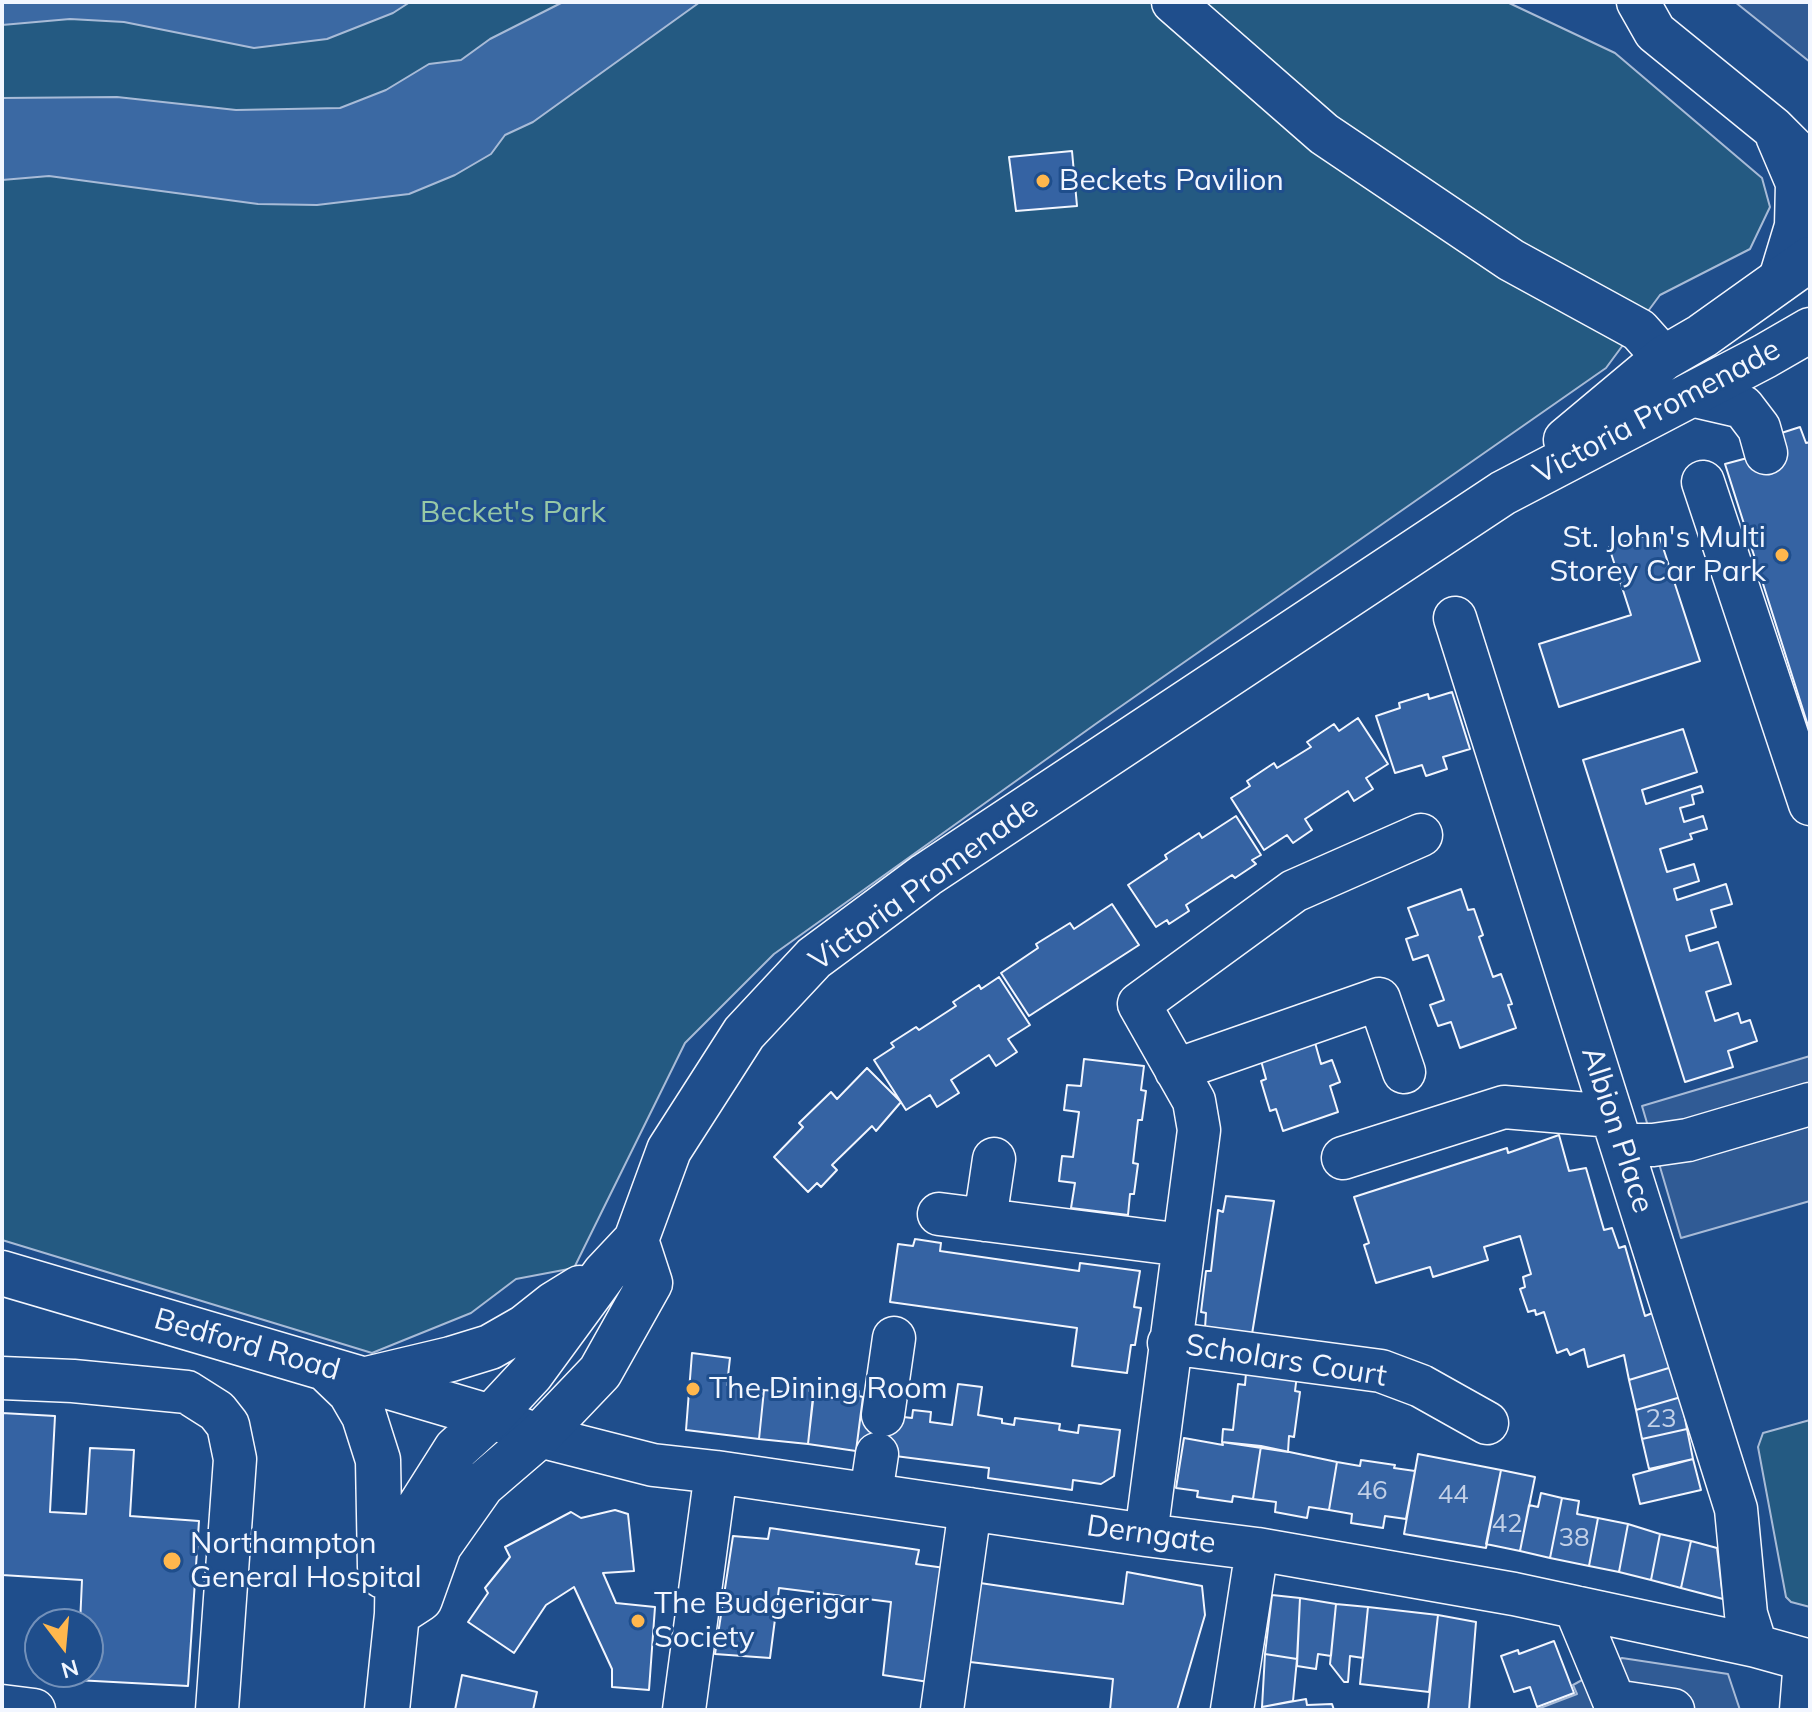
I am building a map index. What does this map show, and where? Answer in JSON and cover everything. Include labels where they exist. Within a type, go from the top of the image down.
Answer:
[{"type":"main road","name":"Victoria Promenade","points":[[1503,493],[1664,358],[1702,336],[1795,270]]},
{"type":"main road","name":"Victoria Promenade","points":[[387,1710],[397,1614],[398,1552],[418,1509],[456,1449],[531,1374],[605,1273],[636,1240],[669,1150],[744,1033],[814,958],[926,875],[1503,493],[1810,330]]},
{"type":"main road","points":[[605,1273],[490,1347],[451,1359],[345,1374],[350,1392],[364,1416],[378,1460],[380,1567],[397,1614],[420,1599],[439,1546],[482,1485],[539,1436],[600,1372],[650,1283],[636,1240]]},
{"type":"main road","name":"Bedford Road","points":[[2,1273],[491,1417]]},
{"type":"street","points":[[1173,2],[1324,134],[1511,260],[1639,330],[1664,358]]},
{"type":"street","points":[[1638,2],[1655,32],[1792,132],[1810,165]]},
{"type":"street","points":[[1792,132],[1797,183],[1795,270]]},
{"type":"street","points":[[1691,395],[1743,407],[1759,428],[1766,453]]},
{"type":"street","points":[[1703,482],[1810,804]]},
{"type":"street","name":"Albion Place","points":[[1455,618],[1736,1509],[1746,1614],[1756,1646]]},
{"type":"street","name":"Scholars Court","points":[[1146,1535],[1199,1130],[1194,1101],[1139,1004],[1294,891],[1421,835]]},
{"type":"street","points":[[1176,1070],[1379,999],[1404,1072]]},
{"type":"street","points":[[1343,1158],[1504,1107],[1617,1130],[1653,1145],[1688,1140],[1810,1104]]},
{"type":"street","points":[[985,1220],[994,1159]]},
{"type":"street","points":[[939,1214],[1183,1245]]},
{"type":"street","points":[[871,1494],[894,1338]]},
{"type":"street","name":"Scholars Court","points":[[1169,1343],[1381,1371],[1421,1386],[1487,1423]]},
{"type":"street","points":[[2,1378],[187,1392],[217,1411],[228,1425],[235,1459],[217,1710]]},
{"type":"street","name":"Derngate","points":[[491,1417],[539,1436],[653,1465],[1257,1549],[1514,1594],[1756,1646],[1808,1661]]},
{"type":"street","points":[[684,1710],[716,1472]]},
{"type":"street","points":[[942,1710],[970,1509]]},
{"type":"street","points":[[1232,1710],[1257,1549]]},
{"type":"street","points":[[1575,1607],[1614,1701],[1673,1710]]},
{"type":"street","points":[[1801,1710],[1808,1661]]},
{"type":"street","points":[[2,1706],[34,1710]]},
{"type":"green space","name":"Becket's Park","points":[[2,2],[1507,2],[1615,53],[1762,178],[1770,207],[1750,249],[1660,295],[1606,368],[1097,723],[774,954],[685,1043],[574,1268],[516,1279],[471,1313],[372,1353],[2,1240]]},
{"type":"green space","points":[[1810,1420],[1810,1607],[1791,1602],[1786,1597],[1758,1447],[1763,1433]]},
{"type":"shaded area","points":[[2,2],[410,2],[393,13],[327,39],[254,48],[124,22],[70,19],[2,25]]},
{"type":"shaded area","points":[[563,2],[700,2],[533,122],[505,135],[491,154],[455,175],[409,194],[317,205],[258,204],[49,176],[2,180],[2,98],[117,97],[236,110],[340,108],[386,90],[429,64],[461,60],[490,39]]},
{"type":"shaded area","points":[[1735,2],[1810,2],[1810,62]]},
{"type":"shaded area","points":[[1810,1056],[1810,1201],[1681,1238],[1642,1106]]},
{"type":"shaded area","points":[[1622,1658],[1728,1674],[1740,1710],[1535,1710],[1577,1694],[1573,1685]]},
{"type":"building","name":"Beckets Pavilion","points":[[1072,151],[1077,206],[1016,211],[1009,157]]},
{"type":"building","name":"St. John's Multi Storey Car Park","points":[[1800,427],[1806,443],[1810,442],[1810,732],[1725,464],[1777,450],[1772,436]]},
{"type":"building","points":[[1658,532],[1700,661],[1559,707],[1539,644],[1631,615],[1609,547]]},
{"type":"building","points":[[1452,692],[1470,749],[1443,757],[1447,769],[1426,776],[1422,765],[1395,773],[1376,716],[1400,708],[1399,703],[1428,694],[1429,699]]},
{"type":"building","points":[[1358,718],[1388,764],[1366,778],[1373,789],[1354,801],[1348,791],[1305,819],[1312,830],[1293,843],[1287,835],[1264,850],[1231,798],[1250,786],[1247,781],[1274,763],[1277,768],[1311,747],[1307,742],[1334,724],[1339,731]]},
{"type":"building","points":[[1683,729],[1697,772],[1642,790],[1646,804],[1701,786],[1703,792],[1692,795],[1694,804],[1680,808],[1684,822],[1703,816],[1707,829],[1690,834],[1692,839],[1660,849],[1667,872],[1694,864],[1699,881],[1674,889],[1677,900],[1726,884],[1732,904],[1711,910],[1716,927],[1686,936],[1690,951],[1718,942],[1731,984],[1706,992],[1715,1021],[1738,1013],[1741,1023],[1750,1020],[1757,1041],[1728,1051],[1733,1067],[1685,1082],[1583,760]]},
{"type":"building","points":[[1236,816],[1261,855],[1252,860],[1256,864],[1235,878],[1232,875],[1186,905],[1189,911],[1169,924],[1167,920],[1156,927],[1128,885],[1199,833],[1202,838]]},
{"type":"building","points":[[1461,889],[1468,910],[1474,909],[1483,935],[1479,937],[1493,977],[1501,974],[1512,1004],[1508,1005],[1516,1028],[1460,1048],[1451,1022],[1438,1026],[1430,1005],[1444,1000],[1428,955],[1413,960],[1406,939],[1418,935],[1408,908]]},
{"type":"building","points":[[1112,904],[1139,945],[1029,1016],[1001,973],[1038,948],[1036,944],[1070,923],[1074,929]]},
{"type":"building","points":[[999,977],[1030,1025],[1008,1039],[1017,1052],[996,1066],[989,1055],[951,1080],[959,1093],[937,1107],[930,1095],[906,1110],[874,1060],[894,1047],[891,1043],[916,1027],[919,1030],[956,1006],[953,1002],[979,985],[981,989]]},
{"type":"building","points":[[1314,1039],[1321,1064],[1332,1060],[1340,1082],[1330,1086],[1338,1112],[1283,1131],[1276,1109],[1270,1111],[1261,1081],[1266,1079],[1260,1057]]},
{"type":"building","points":[[1084,1059],[1144,1066],[1141,1090],[1146,1091],[1142,1120],[1138,1120],[1133,1163],[1138,1164],[1128,1215],[1071,1208],[1075,1183],[1059,1181],[1062,1156],[1073,1157],[1079,1112],[1064,1110],[1067,1085],[1081,1086]]},
{"type":"building","points":[[867,1068],[901,1102],[876,1131],[872,1126],[832,1165],[837,1170],[821,1187],[817,1183],[808,1192],[774,1157],[803,1127],[799,1123],[831,1092],[837,1099]]},
{"type":"building","points":[[1559,1135],[1569,1171],[1586,1168],[1604,1230],[1612,1228],[1619,1248],[1625,1246],[1645,1316],[1655,1312],[1672,1367],[1629,1380],[1624,1355],[1588,1367],[1584,1349],[1570,1355],[1567,1349],[1557,1353],[1544,1312],[1536,1315],[1535,1310],[1528,1312],[1520,1289],[1525,1287],[1523,1277],[1531,1274],[1520,1236],[1484,1247],[1488,1260],[1433,1277],[1430,1267],[1376,1283],[1364,1245],[1369,1243],[1354,1197],[1507,1148],[1508,1153]]},
{"type":"building","points":[[1226,1196],[1274,1201],[1252,1334],[1205,1328],[1206,1313],[1201,1312],[1206,1271],[1211,1271],[1218,1210],[1223,1212]]},
{"type":"building","points":[[915,1239],[941,1243],[940,1251],[1079,1271],[1080,1263],[1140,1271],[1134,1307],[1141,1308],[1127,1373],[1072,1366],[1077,1328],[890,1302],[898,1244],[913,1246]]},
{"type":"building","points":[[692,1353],[730,1358],[727,1385],[764,1390],[759,1439],[686,1430]]},
{"type":"building","points":[[1247,1361],[1298,1367],[1295,1391],[1300,1392],[1294,1437],[1289,1436],[1288,1452],[1222,1442],[1223,1429],[1233,1430],[1238,1384],[1245,1385]]},
{"type":"building","points":[[1672,1367],[1681,1397],[1636,1410],[1629,1380]]},
{"type":"building","points":[[791,1383],[810,1385],[809,1391],[814,1392],[808,1444],[759,1439],[764,1390],[785,1392]]},
{"type":"building","points":[[958,1384],[982,1387],[978,1415],[1002,1419],[1002,1423],[1014,1425],[1015,1418],[1060,1424],[1059,1430],[1078,1433],[1079,1425],[1120,1430],[1114,1476],[1101,1484],[1073,1480],[1072,1490],[988,1478],[989,1468],[856,1451],[861,1412],[912,1418],[913,1410],[931,1412],[930,1422],[952,1425]]},
{"type":"building","points":[[840,1389],[859,1391],[859,1396],[863,1397],[856,1451],[808,1444],[813,1396],[834,1398],[835,1392],[840,1393]]},
{"type":"building","points":[[1681,1397],[1687,1429],[1642,1439],[1636,1410]]},
{"type":"building","points":[[2,1413],[55,1416],[50,1512],[86,1514],[90,1448],[134,1450],[130,1516],[199,1521],[188,1686],[104,1682],[104,1608],[81,1608],[82,1580],[2,1575]]},
{"type":"building","points":[[1687,1429],[1693,1459],[1649,1469],[1642,1439]]},
{"type":"building","points":[[1184,1438],[1223,1445],[1222,1442],[1261,1446],[1253,1499],[1233,1496],[1232,1502],[1197,1497],[1198,1491],[1176,1488]]},
{"type":"building","points":[[1261,1446],[1337,1462],[1329,1510],[1309,1507],[1307,1518],[1275,1512],[1276,1502],[1253,1499]]},
{"type":"building","points":[[1418,1454],[1501,1470],[1486,1548],[1404,1534]]},
{"type":"building","points":[[1693,1459],[1701,1490],[1640,1504],[1633,1475]]},
{"type":"building","points":[[1361,1460],[1415,1471],[1406,1519],[1385,1516],[1383,1528],[1351,1523],[1352,1514],[1329,1510],[1337,1462],[1360,1466]]},
{"type":"building","points":[[1501,1470],[1535,1477],[1520,1551],[1486,1544]]},
{"type":"building","points":[[1541,1493],[1562,1498],[1550,1558],[1520,1551],[1529,1505],[1538,1507]]},
{"type":"building","points":[[1562,1498],[1579,1501],[1577,1514],[1598,1518],[1589,1566],[1550,1558]]},
{"type":"building","points":[[615,1510],[628,1514],[634,1571],[603,1573],[616,1603],[655,1607],[649,1690],[612,1687],[612,1669],[574,1587],[546,1605],[514,1653],[468,1622],[488,1593],[485,1588],[510,1557],[505,1547],[571,1512],[581,1518]]},
{"type":"building","points":[[1598,1518],[1628,1524],[1619,1572],[1589,1566]]},
{"type":"building","points":[[1628,1524],[1660,1534],[1651,1580],[1619,1572]]},
{"type":"building","points":[[770,1528],[919,1550],[916,1564],[945,1568],[935,1683],[883,1675],[891,1602],[779,1588],[770,1658],[715,1654],[733,1536],[768,1539]]},
{"type":"building","points":[[1660,1534],[1691,1541],[1681,1588],[1651,1580]]},
{"type":"building","points":[[1691,1541],[1717,1548],[1723,1599],[1681,1588]]},
{"type":"building","points":[[1127,1572],[1202,1586],[1205,1615],[1177,1710],[1110,1710],[1113,1679],[970,1662],[980,1583],[1123,1604]]},
{"type":"building","points":[[1272,1595],[1300,1598],[1297,1659],[1265,1654]]},
{"type":"building","points":[[1300,1598],[1336,1604],[1331,1656],[1318,1654],[1316,1669],[1297,1666]]},
{"type":"building","points":[[1336,1604],[1368,1607],[1363,1658],[1350,1656],[1348,1682],[1344,1682],[1330,1664]]},
{"type":"building","points":[[1368,1607],[1438,1615],[1429,1692],[1360,1684]]},
{"type":"building","points":[[1438,1615],[1476,1622],[1469,1710],[1428,1710]]},
{"type":"building","points":[[1554,1641],[1574,1693],[1537,1707],[1530,1687],[1514,1692],[1501,1656],[1518,1650],[1519,1654]]},
{"type":"building","points":[[1265,1654],[1297,1659],[1293,1701],[1262,1707]]},
{"type":"building","points":[[462,1675],[537,1692],[533,1710],[455,1710]]},
{"type":"building","points":[[1306,1699],[1307,1705],[1332,1704],[1334,1710],[1262,1710],[1262,1707]]},
{"type":"place","name":"Beckets Pavilion","points":[[1043,181]]},
{"type":"place","name":"St. John's Multi Storey Car Park","points":[[1782,555]]},
{"type":"place","name":"The Dining Room","points":[[693,1389]]},
{"type":"place","name":"Northampton General Hospital","points":[[172,1561]]},
{"type":"place","name":"The Budgerigar Society","points":[[638,1621]]}]
